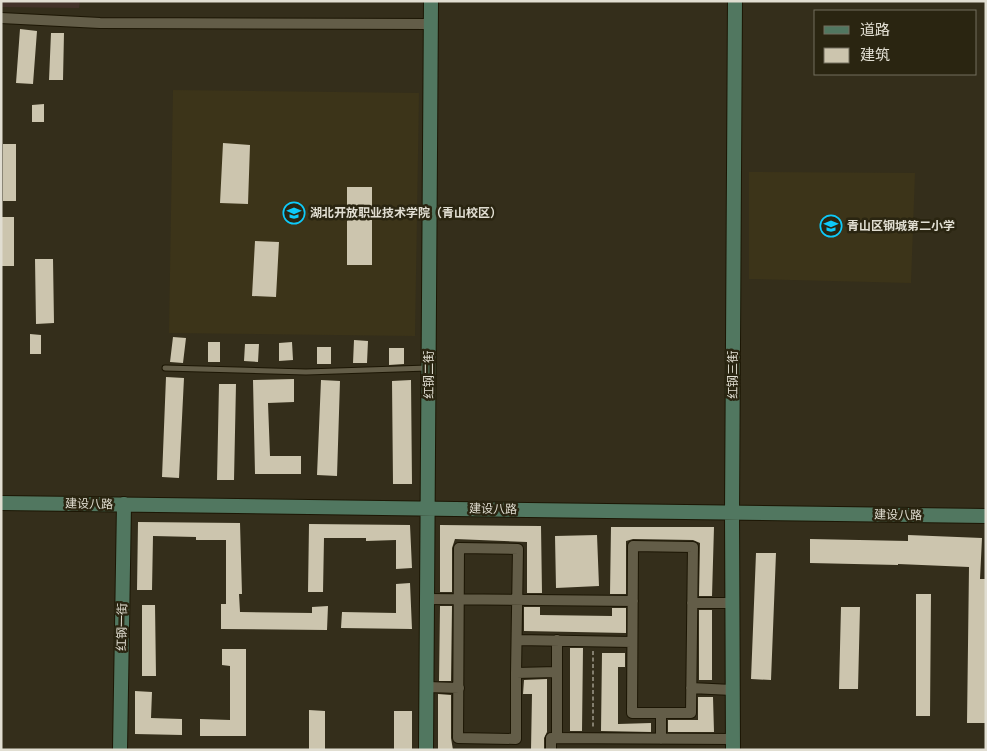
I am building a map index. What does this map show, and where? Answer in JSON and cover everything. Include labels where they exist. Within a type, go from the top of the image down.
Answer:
[{"type":"street","name":"红钢二街","points":[[426,750],[431,1]]},
{"type":"street","name":"红钢三街","points":[[732,744],[735,1]]},
{"type":"street","points":[[1,18],[110,23],[431,24]]},
{"type":"street","name":"建设八路","points":[[1,503],[986,516]]},
{"type":"street","name":"红钢一街","points":[[120,750],[124,504]]},
{"type":"street","points":[[633,546],[693,547],[691,713],[632,713],[633,601],[633,546]]},
{"type":"street","points":[[459,548],[518,549],[516,739],[458,738],[459,599],[459,548]]},
{"type":"street","points":[[427,599],[633,601]]},
{"type":"street","points":[[692,603],[732,603]]},
{"type":"street","points":[[517,640],[632,642]]},
{"type":"street","points":[[557,640],[557,738]]},
{"type":"street","points":[[516,673],[557,672]]},
{"type":"street","points":[[426,687],[459,688]]},
{"type":"street","points":[[692,688],[732,690]]},
{"type":"street","points":[[660,739],[661,713]]},
{"type":"street","points":[[552,750],[552,738],[660,739],[732,744]]},
{"type":"street","points":[[496,739],[496,750]]},
{"type":"lane","points":[[165,368],[306,372],[429,368]]},
{"type":"path","points":[[593,641],[593,738]]},
{"type":"shaded area","points":[[1,1],[80,1],[79,8],[1,7]]},
{"type":"shaded area","name":"湖北开放职业技术学院（青山校区）","points":[[173,90],[419,93],[415,336],[169,333]]},
{"type":"shaded area","name":"青山区钢城第二小学","points":[[749,172],[915,173],[911,283],[749,279]]},
{"type":"building","points":[[20,29],[37,31],[33,84],[16,83]]},
{"type":"building","points":[[51,33],[64,33],[63,80],[49,80]]},
{"type":"building","points":[[44,104],[44,122],[32,122],[32,105]]},
{"type":"building","points":[[223,143],[250,145],[248,204],[220,203]]},
{"type":"building","points":[[3,144],[16,144],[16,201],[3,201]]},
{"type":"building","points":[[347,187],[372,187],[372,265],[347,265]]},
{"type":"building","points":[[1,217],[14,217],[14,266],[1,266]]},
{"type":"building","points":[[255,241],[279,242],[276,297],[252,296]]},
{"type":"building","points":[[35,259],[53,259],[54,323],[36,324]]},
{"type":"building","points":[[30,334],[41,335],[41,354],[30,354]]},
{"type":"building","points":[[173,337],[186,338],[183,363],[170,362]]},
{"type":"building","points":[[354,340],[368,341],[367,363],[353,363]]},
{"type":"building","points":[[208,342],[220,342],[220,362],[208,362]]},
{"type":"building","points":[[292,342],[293,360],[279,361],[279,343]]},
{"type":"building","points":[[245,344],[259,344],[258,362],[244,361]]},
{"type":"building","points":[[317,347],[331,347],[331,364],[317,364]]},
{"type":"building","points":[[389,348],[404,348],[404,364],[389,365]]},
{"type":"building","points":[[166,377],[184,378],[179,478],[162,477]]},
{"type":"building","points":[[294,379],[294,402],[268,403],[270,456],[301,456],[301,474],[255,474],[253,380]]},
{"type":"building","points":[[321,380],[340,381],[337,476],[317,475]]},
{"type":"building","points":[[411,380],[412,484],[393,484],[392,381]]},
{"type":"building","points":[[219,384],[236,384],[234,480],[217,480]]},
{"type":"building","points":[[138,522],[240,523],[242,594],[239,594],[240,612],[312,613],[312,607],[328,606],[327,630],[221,629],[221,604],[226,604],[226,540],[196,540],[196,537],[153,536],[152,590],[137,590]]},
{"type":"building","points":[[309,524],[410,525],[412,568],[396,569],[396,540],[366,541],[366,538],[324,538],[323,592],[308,592]]},
{"type":"building","points":[[440,525],[541,526],[542,593],[527,593],[527,542],[455,539],[452,548],[452,592],[440,592]]},
{"type":"building","points":[[611,527],[714,527],[712,596],[699,596],[700,543],[693,540],[633,539],[626,541],[626,594],[610,594]]},
{"type":"building","points":[[597,535],[599,586],[556,588],[555,536]]},
{"type":"building","points":[[908,535],[982,538],[980,579],[986,579],[986,723],[967,723],[969,567],[810,563],[810,539],[908,541]]},
{"type":"building","points":[[756,553],[776,553],[771,680],[751,679]]},
{"type":"building","points":[[410,583],[412,629],[341,628],[342,612],[396,613],[396,584]]},
{"type":"building","points":[[916,594],[931,594],[930,716],[916,716]]},
{"type":"building","points":[[142,605],[155,605],[156,676],[142,676]]},
{"type":"building","points":[[440,606],[452,606],[451,681],[439,681]]},
{"type":"building","points":[[524,607],[540,607],[540,615],[612,616],[612,608],[626,608],[626,633],[524,631]]},
{"type":"building","points":[[841,607],[860,607],[858,689],[839,689]]},
{"type":"building","points":[[699,610],[712,610],[712,680],[699,680]]},
{"type":"building","points":[[570,648],[583,648],[582,731],[570,731]]},
{"type":"building","points":[[222,649],[246,649],[246,736],[200,736],[200,719],[230,720],[230,666],[222,665]]},
{"type":"building","points":[[602,653],[625,653],[625,667],[618,667],[618,724],[651,723],[651,732],[601,731]]},
{"type":"building","points":[[547,679],[547,732],[544,738],[544,750],[531,750],[532,694],[523,694],[524,680]]},
{"type":"building","points":[[135,691],[152,692],[151,718],[182,719],[182,735],[135,734]]},
{"type":"building","points":[[438,694],[451,695],[451,738],[453,750],[438,750]]},
{"type":"building","points":[[698,697],[713,697],[714,732],[668,732],[668,720],[698,720]]},
{"type":"building","points":[[309,710],[325,711],[325,750],[309,750]]},
{"type":"building","points":[[394,711],[412,711],[412,750],[394,750]]},
{"type":"place","name":"湖北开放职业技术学院（青山校区）","points":[[294,213]]},
{"type":"place","name":"青山区钢城第二小学","points":[[831,226]]}]
